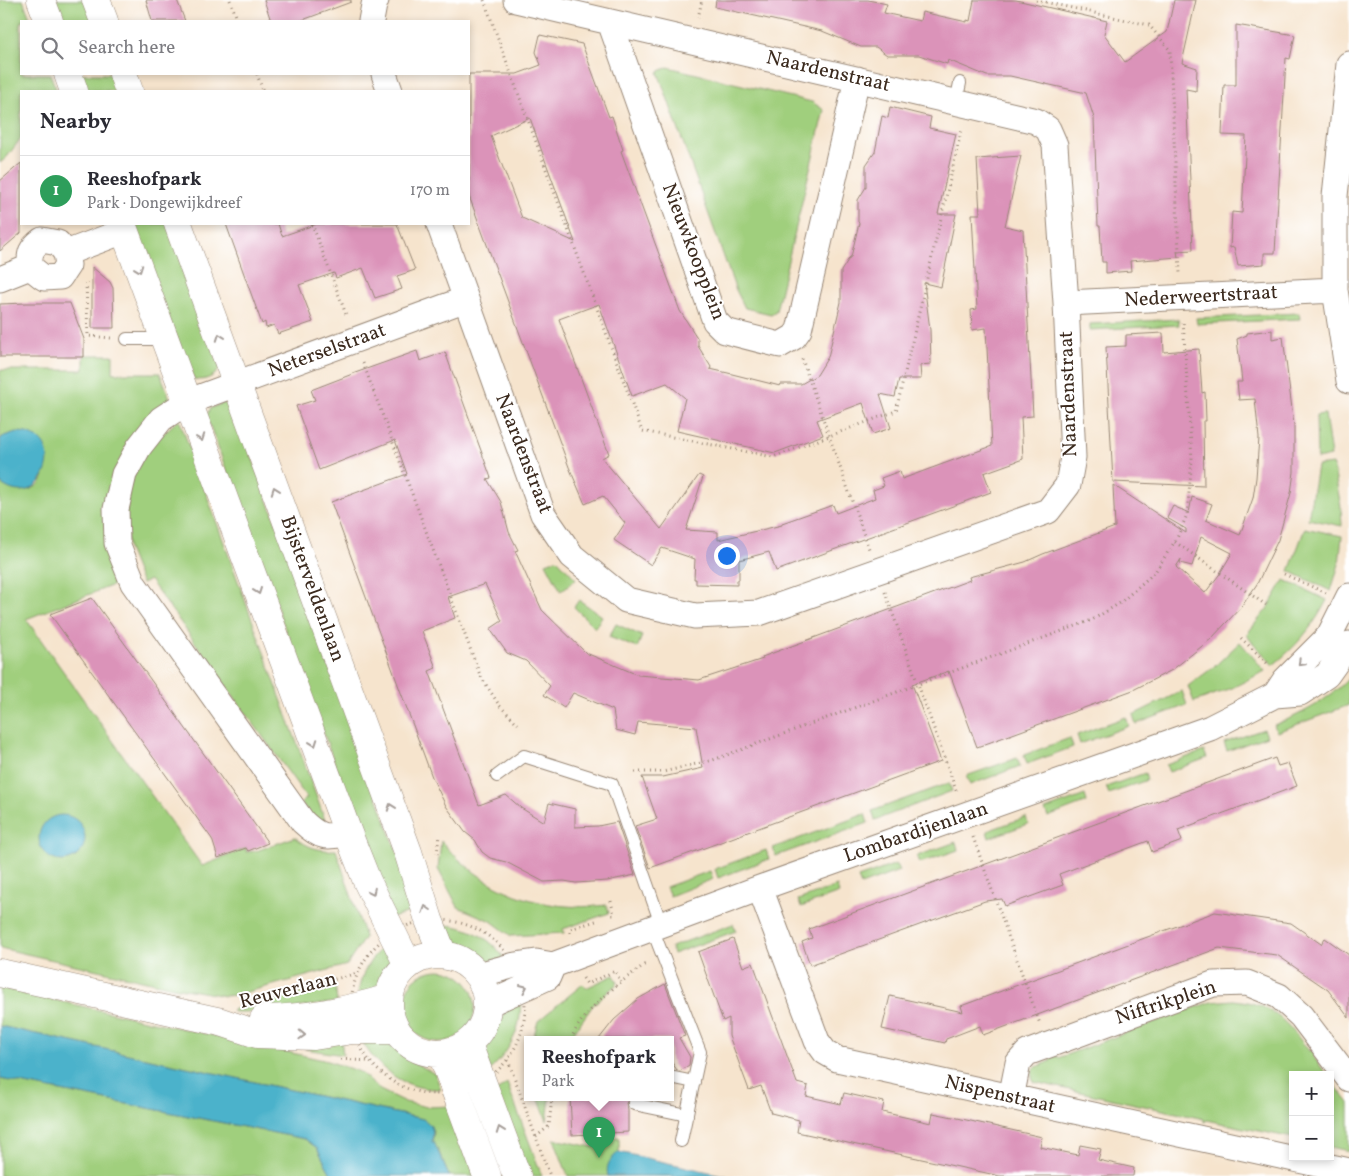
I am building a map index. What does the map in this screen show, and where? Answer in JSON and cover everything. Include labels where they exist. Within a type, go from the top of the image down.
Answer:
[{"type":"street","points":[[41,0],[49,20]]},
{"type":"street","points":[[96,0],[104,20]]},
{"type":"street","points":[[371,20],[376,0]]},
{"type":"street","name":"Naardenstraat","points":[[438,225],[543,514],[572,556],[626,600],[695,616],[759,613],[1048,511],[1068,485],[1073,458],[1066,303],[1055,145],[1048,128],[958,93],[857,79],[516,0]]},
{"type":"street","name":"Nieuwkoopplein","points":[[610,22],[715,321],[725,332],[780,345],[794,337]]},
{"type":"street","points":[[1349,64],[1335,196],[1335,290],[1349,381]]},
{"type":"street","points":[[68,75],[74,90]]},
{"type":"street","points":[[123,75],[129,90]]},
{"type":"street","points":[[384,75],[390,90]]},
{"type":"street","points":[[794,337],[799,330],[857,79]]},
{"type":"street","name":"Bijsterveldenlaan","points":[[178,225],[408,852],[429,920],[443,955]]},
{"type":"street","points":[[0,279],[30,267],[29,256],[32,247],[42,240],[75,249],[123,227],[348,833],[367,881],[408,966]]},
{"type":"street","name":"Nederweertstraat","points":[[1066,303],[1335,290]]},
{"type":"street","name":"Neterselstraat","points":[[187,402],[466,299]]},
{"type":"street","points":[[187,402],[160,419],[124,474],[116,509],[117,543],[133,584],[303,822],[316,834],[332,836],[348,833]]},
{"type":"street","name":"Lombardijenlaan","points":[[478,975],[536,962],[553,965],[760,888],[1210,728],[1280,688],[1300,693],[1327,675],[1344,644],[1348,599]]},
{"type":"street","name":"Nispenstraat","points":[[760,888],[817,1041],[825,1052],[838,1058],[1011,1098],[1349,1171]]},
{"type":"street","points":[[443,955],[456,958],[469,965],[478,975],[487,993],[487,1015],[483,1026],[468,1044],[456,1051],[442,1054],[428,1053],[404,1040],[396,1030],[390,1014],[389,998],[399,974],[408,966],[418,959],[443,955]]},
{"type":"street","name":"Lombardijenlaan","points":[[488,1004],[548,977],[553,965]]},
{"type":"street","name":"Reuverlaan","points":[[0,974],[221,1022],[257,1034],[314,1036],[352,1030],[396,1030]]},
{"type":"street","name":"Niftrikplein","points":[[1011,1098],[1018,1063],[1027,1053],[1213,984],[1247,983],[1279,996],[1301,1016],[1349,1078]]},
{"type":"street","name":"Reuverlaan","points":[[221,1022],[242,1018],[271,1019],[316,1014],[352,1008],[389,998]]},
{"type":"street","points":[[468,1044],[517,1176]]},
{"type":"street","points":[[442,1054],[486,1176]]},
{"type":"lane","points":[[127,339],[164,339]]},
{"type":"lane","points":[[496,776],[524,756],[612,784],[657,926],[665,961],[700,1052],[681,1140]]},
{"type":"lane","points":[[674,1078],[694,1082]]},
{"type":"lane","points":[[634,1104],[687,1115]]},
{"type":"path","points":[[230,0],[238,20]]},
{"type":"path","points":[[635,772],[663,772],[713,760],[1092,620],[1120,603],[1144,583],[1155,572],[1175,542],[1187,515],[1192,459],[1181,298],[1170,50],[1149,25],[1036,0]]},
{"type":"path","points":[[257,75],[264,90]]},
{"type":"path","points":[[312,225],[480,675],[499,705],[518,724]]},
{"type":"path","points":[[75,249],[88,336],[127,339]]},
{"type":"path","points":[[794,337],[1047,1045]]},
{"type":"path","points":[[1175,542],[1266,605]]},
{"type":"path","points":[[1284,574],[1348,599]]},
{"type":"path","points":[[1241,638],[1280,688]]},
{"type":"path","points":[[569,936],[570,929],[614,915],[612,901]]},
{"type":"path","points":[[572,1036],[596,1004],[622,982],[644,965],[665,961]]},
{"type":"path","points":[[579,971],[586,984],[615,971],[622,982]]},
{"type":"path","name":"Reuverlaan","points":[[294,990],[358,973]]},
{"type":"path","points":[[508,1060],[550,1176]]},
{"type":"path","points":[[536,1137],[549,1126],[552,1101]]},
{"type":"green space","points":[[0,0],[23,0],[31,20],[20,20],[20,75],[50,75],[57,90],[20,90],[20,139],[0,163]]},
{"type":"green space","points":[[48,0],[90,0],[98,20],[56,20]]},
{"type":"green space","points":[[668,67],[812,102],[824,110],[776,311],[771,314],[745,308],[735,288],[658,72]]},
{"type":"green space","points":[[75,75],[117,75],[124,90],[82,90]]},
{"type":"green space","points":[[130,225],[172,225],[220,369],[205,379],[194,379]]},
{"type":"green space","points":[[1299,313],[1300,319],[1197,324],[1196,318]]},
{"type":"green space","points":[[1178,319],[1179,325],[1090,330],[1090,324]]},
{"type":"green space","points":[[84,355],[113,355],[113,373],[160,373],[171,401],[132,440],[122,580],[26,619],[202,866],[247,848],[246,852],[256,851],[295,837],[304,844],[314,848],[336,850],[365,937],[347,965],[236,995],[225,996],[173,987],[0,948],[0,483],[17,490],[35,487],[40,483],[44,475],[46,449],[37,439],[25,433],[13,433],[0,439],[0,370],[84,370]],"holes":[[[57,816],[68,816],[77,856],[66,860],[58,860],[47,855]]]},
{"type":"green space","points":[[223,403],[233,405],[418,909],[392,918],[206,415],[211,408]]},
{"type":"green space","points":[[1325,414],[1331,456],[1317,459],[1316,415]]},
{"type":"green space","points":[[179,419],[326,823],[318,823],[301,803],[307,798],[150,580],[142,584],[128,549],[125,495],[145,451]]},
{"type":"green space","points":[[1333,464],[1341,507],[1342,526],[1308,519],[1317,466]]},
{"type":"green space","points":[[1305,528],[1342,536],[1339,564],[1331,591],[1289,571]]},
{"type":"green space","points":[[557,559],[576,579],[561,591],[546,563]]},
{"type":"green space","points":[[1284,580],[1327,600],[1304,636],[1273,665],[1246,635],[1267,609]]},
{"type":"green space","points":[[579,600],[602,616],[595,628],[574,607]]},
{"type":"green space","points":[[616,624],[642,636],[637,648],[609,637]]},
{"type":"green space","points":[[1240,642],[1265,671],[1232,688],[1194,702],[1188,686],[1215,666]]},
{"type":"green space","points":[[1349,678],[1349,705],[1277,732],[1274,725],[1315,706]]},
{"type":"green space","points":[[1182,691],[1187,705],[1136,724],[1133,715]]},
{"type":"green space","points":[[1126,717],[1129,726],[1080,744],[1077,735]]},
{"type":"green space","points":[[1264,729],[1267,736],[1227,751],[1224,743]]},
{"type":"green space","points":[[1070,738],[1073,747],[1027,764],[1024,755]]},
{"type":"green space","points":[[1204,751],[1207,758],[1169,772],[1166,765]]},
{"type":"green space","points":[[1017,758],[1020,766],[970,785],[966,776]]},
{"type":"green space","points":[[1145,773],[1147,780],[1109,794],[1106,787]]},
{"type":"green space","points":[[949,783],[952,791],[875,820],[872,811]]},
{"type":"green space","points":[[1085,795],[1087,802],[1048,817],[1045,810]]},
{"type":"green space","points":[[865,814],[868,823],[776,856],[773,848]]},
{"type":"green space","points":[[1026,817],[1028,824],[989,838],[987,831]]},
{"type":"green space","points":[[441,841],[476,873],[515,895],[559,905],[583,907],[607,905],[609,913],[563,929],[564,933],[511,936],[491,921],[458,907],[438,869]]},
{"type":"green space","points":[[956,842],[958,850],[920,863],[917,856]]},
{"type":"green space","points":[[766,850],[769,859],[718,878],[715,869]]},
{"type":"green space","points":[[896,864],[899,871],[861,885],[858,878]]},
{"type":"green space","points":[[710,871],[713,879],[670,896],[666,887]]},
{"type":"green space","points":[[837,886],[839,893],[801,907],[798,900]]},
{"type":"green space","points":[[733,924],[736,931],[673,954],[671,947]]},
{"type":"green space","points":[[442,925],[460,927],[478,934],[493,945],[505,960],[485,961],[462,949],[449,940]]},
{"type":"green space","points":[[388,942],[392,962],[386,973],[369,992],[358,993],[368,965]]},
{"type":"green space","points":[[432,970],[446,970],[465,980],[475,999],[475,1013],[465,1032],[446,1042],[432,1042],[413,1032],[403,1013],[403,999],[413,980]]},
{"type":"green space","points":[[614,975],[618,983],[594,1004],[571,1036],[534,1036],[538,1021],[583,984],[586,988]]},
{"type":"green space","points":[[335,984],[337,1002],[266,1012],[232,1011],[234,1009],[252,1007]]},
{"type":"green space","points":[[0,988],[328,1061],[360,1072],[380,1090],[405,1102],[427,1107],[452,1106],[478,1176],[449,1176],[439,1152],[432,1142],[434,1132],[423,1119],[0,1026]]},
{"type":"green space","points":[[1233,1000],[1258,1005],[1268,1010],[1286,1023],[1309,1051],[1312,1050],[1315,1054],[1313,1056],[1324,1071],[1289,1071],[1289,1137],[1206,1120],[1204,1122],[1204,1119],[1034,1082],[1032,1078],[1034,1068],[1051,1061],[1050,1058],[1057,1056],[1058,1058],[1179,1013],[1179,1011],[1184,1009],[1185,1011],[1211,1002]]},
{"type":"green space","points":[[520,1002],[517,1030],[503,1056],[490,1070],[484,1054],[485,1048],[504,1013],[508,1008]]},
{"type":"green space","points":[[360,1037],[387,1041],[403,1056],[435,1074],[441,1089],[415,1086],[393,1075],[374,1058]]},
{"type":"green space","points":[[341,1038],[343,1055],[305,1049]]},
{"type":"green space","points":[[0,1079],[305,1139],[317,1148],[332,1176],[0,1176]]},
{"type":"green space","points":[[507,1083],[542,1176],[523,1176],[493,1094]]},
{"type":"green space","points":[[1334,1084],[1349,1103],[1349,1151],[1334,1148]]},
{"type":"green space","points":[[540,1101],[550,1101],[547,1121]]},
{"type":"green space","points":[[619,1137],[618,1153],[718,1176],[568,1176],[554,1139],[593,1147],[601,1138]]},
{"type":"water","points":[[16,432],[34,436],[44,445],[48,457],[46,470],[39,482],[29,489],[15,491],[0,483],[0,439]]},
{"type":"water","points":[[62,815],[75,819],[81,825],[85,838],[81,851],[75,857],[62,861],[49,857],[43,851],[39,838],[43,825],[49,819]]},
{"type":"water","points":[[0,1026],[423,1119],[432,1129],[432,1142],[434,1142],[449,1176],[332,1176],[317,1148],[305,1139],[0,1079]]},
{"type":"water","points":[[619,1152],[727,1176],[608,1176],[607,1168],[609,1162]]},
{"type":"building","points":[[146,0],[177,0],[185,20],[152,20]]},
{"type":"building","points":[[264,0],[351,0],[351,2],[303,20],[271,20]]},
{"type":"building","points":[[716,0],[868,0],[887,4],[884,13],[920,21],[922,12],[967,22],[967,20],[970,21],[974,0],[1016,0],[1107,21],[1104,34],[1125,62],[1167,32],[1174,0],[1196,0],[1182,63],[1197,68],[1196,91],[1186,89],[1193,250],[1177,251],[1178,257],[1130,261],[1131,271],[1106,273],[1106,262],[1102,262],[1100,226],[1098,226],[1094,118],[1086,93],[1010,76],[987,76],[948,60],[947,64],[919,55],[887,55],[876,47],[861,47],[822,31],[715,7]]},
{"type":"building","points":[[1236,25],[1295,35],[1290,59],[1286,58],[1275,253],[1264,253],[1264,264],[1238,266],[1234,247],[1230,248],[1232,212],[1242,213],[1246,136],[1222,135],[1224,85],[1236,85]]},
{"type":"building","points":[[540,35],[582,44],[609,117],[612,116],[623,150],[621,151],[680,311],[698,339],[698,346],[711,367],[710,369],[780,386],[781,384],[801,384],[817,375],[828,357],[841,302],[841,271],[851,257],[859,223],[858,200],[866,187],[866,165],[875,152],[882,116],[888,118],[890,107],[931,117],[929,128],[956,134],[938,214],[956,214],[941,287],[924,283],[930,330],[931,364],[920,365],[921,379],[899,379],[895,397],[880,394],[891,428],[873,434],[863,403],[817,420],[823,435],[775,453],[677,431],[685,398],[667,383],[632,396],[599,304],[559,319],[609,454],[602,458],[661,529],[699,475],[703,477],[686,530],[718,532],[718,540],[782,525],[782,523],[833,505],[836,513],[875,498],[873,490],[884,486],[881,478],[900,471],[902,479],[992,446],[986,328],[972,330],[971,310],[977,309],[972,214],[980,214],[977,159],[1021,156],[1005,226],[1023,230],[1033,416],[1021,417],[1023,459],[984,473],[991,492],[776,571],[769,552],[739,560],[739,580],[737,580],[737,585],[696,584],[696,579],[694,579],[695,559],[662,548],[651,565],[614,540],[625,523],[603,496],[585,504],[569,467],[470,199],[469,75],[517,74],[541,65],[536,52]],"holes":[[[530,118],[575,242],[522,218],[491,136]]]},
{"type":"building","points":[[20,164],[21,233],[0,251],[0,181]]},
{"type":"building","points":[[226,225],[278,225],[282,236],[314,225],[397,225],[415,270],[397,276],[402,289],[375,298],[363,268],[336,278],[334,273],[299,285],[313,322],[278,334],[274,325],[266,328],[265,322],[262,324]]},
{"type":"building","points":[[92,267],[110,282],[113,288],[114,328],[92,328]]},
{"type":"building","points":[[70,303],[84,339],[84,357],[0,357],[0,304]]},
{"type":"building","points":[[1272,330],[1272,339],[1283,337],[1294,425],[1294,472],[1291,493],[1278,540],[1257,584],[1242,606],[1211,639],[1172,670],[1133,690],[977,747],[949,671],[912,684],[941,761],[650,868],[635,826],[657,819],[642,777],[663,777],[703,768],[696,727],[638,722],[635,735],[616,730],[613,710],[573,693],[564,708],[544,695],[550,686],[526,661],[507,653],[490,629],[502,621],[485,584],[448,597],[455,618],[422,631],[436,668],[429,671],[479,805],[506,795],[521,808],[544,822],[549,803],[575,809],[575,827],[598,826],[617,822],[635,875],[607,881],[576,883],[564,881],[544,882],[506,862],[490,858],[482,852],[475,840],[465,832],[446,806],[432,777],[331,502],[407,474],[395,440],[319,470],[296,406],[315,400],[311,390],[355,373],[417,351],[420,361],[445,352],[491,478],[487,479],[501,502],[509,532],[518,550],[515,551],[542,610],[586,653],[638,675],[699,680],[763,659],[762,657],[970,580],[969,577],[1025,562],[1115,527],[1113,485],[1186,533],[1186,529],[1167,518],[1173,506],[1189,513],[1192,497],[1212,504],[1206,520],[1240,535],[1253,498],[1259,438],[1255,399],[1239,400],[1237,382],[1242,382],[1237,339],[1247,335],[1247,333]],"holes":[[[1201,537],[1232,553],[1219,575],[1205,593],[1176,567],[1181,559],[1180,563],[1192,566]]]},
{"type":"building","points":[[1163,333],[1164,352],[1199,349],[1202,393],[1205,392],[1206,421],[1203,421],[1204,486],[1113,482],[1106,347],[1126,346],[1126,335]]},
{"type":"building","points":[[92,598],[268,843],[248,851],[246,848],[218,858],[212,839],[50,614]]},
{"type":"building","points":[[1275,758],[1278,766],[1288,763],[1297,786],[1178,830],[1182,841],[1152,852],[1148,841],[1059,874],[1063,885],[1005,906],[1002,899],[985,901],[810,965],[802,942],[812,938],[809,929]]},
{"type":"building","points":[[1215,912],[1291,923],[1321,944],[1325,938],[1349,955],[1349,1018],[1328,990],[1277,955],[1219,948],[983,1035],[980,1026],[946,1039],[945,1043],[882,1029],[890,996],[963,1012],[961,1006]]},
{"type":"building","points":[[733,939],[743,967],[753,963],[797,1083],[808,1086],[806,1096],[841,1104],[844,1093],[884,1102],[882,1112],[931,1123],[933,1113],[953,1117],[1042,1137],[1040,1147],[1078,1155],[1080,1145],[1101,1149],[1098,1160],[1134,1168],[1133,1176],[1000,1176],[797,1132],[799,1120],[771,1113],[761,1086],[749,1090],[729,1036],[729,1018],[723,1021],[698,952]]},
{"type":"building","points":[[665,984],[685,1036],[679,1038],[690,1057],[689,1065],[680,1071],[674,1066],[674,1036],[601,1036],[614,1020],[638,999]]},
{"type":"building","points":[[570,1101],[628,1101],[626,1103],[628,1110],[628,1132],[572,1135]]},
{"type":"place","name":"Reeshofpark","points":[[599,1158]]}]
